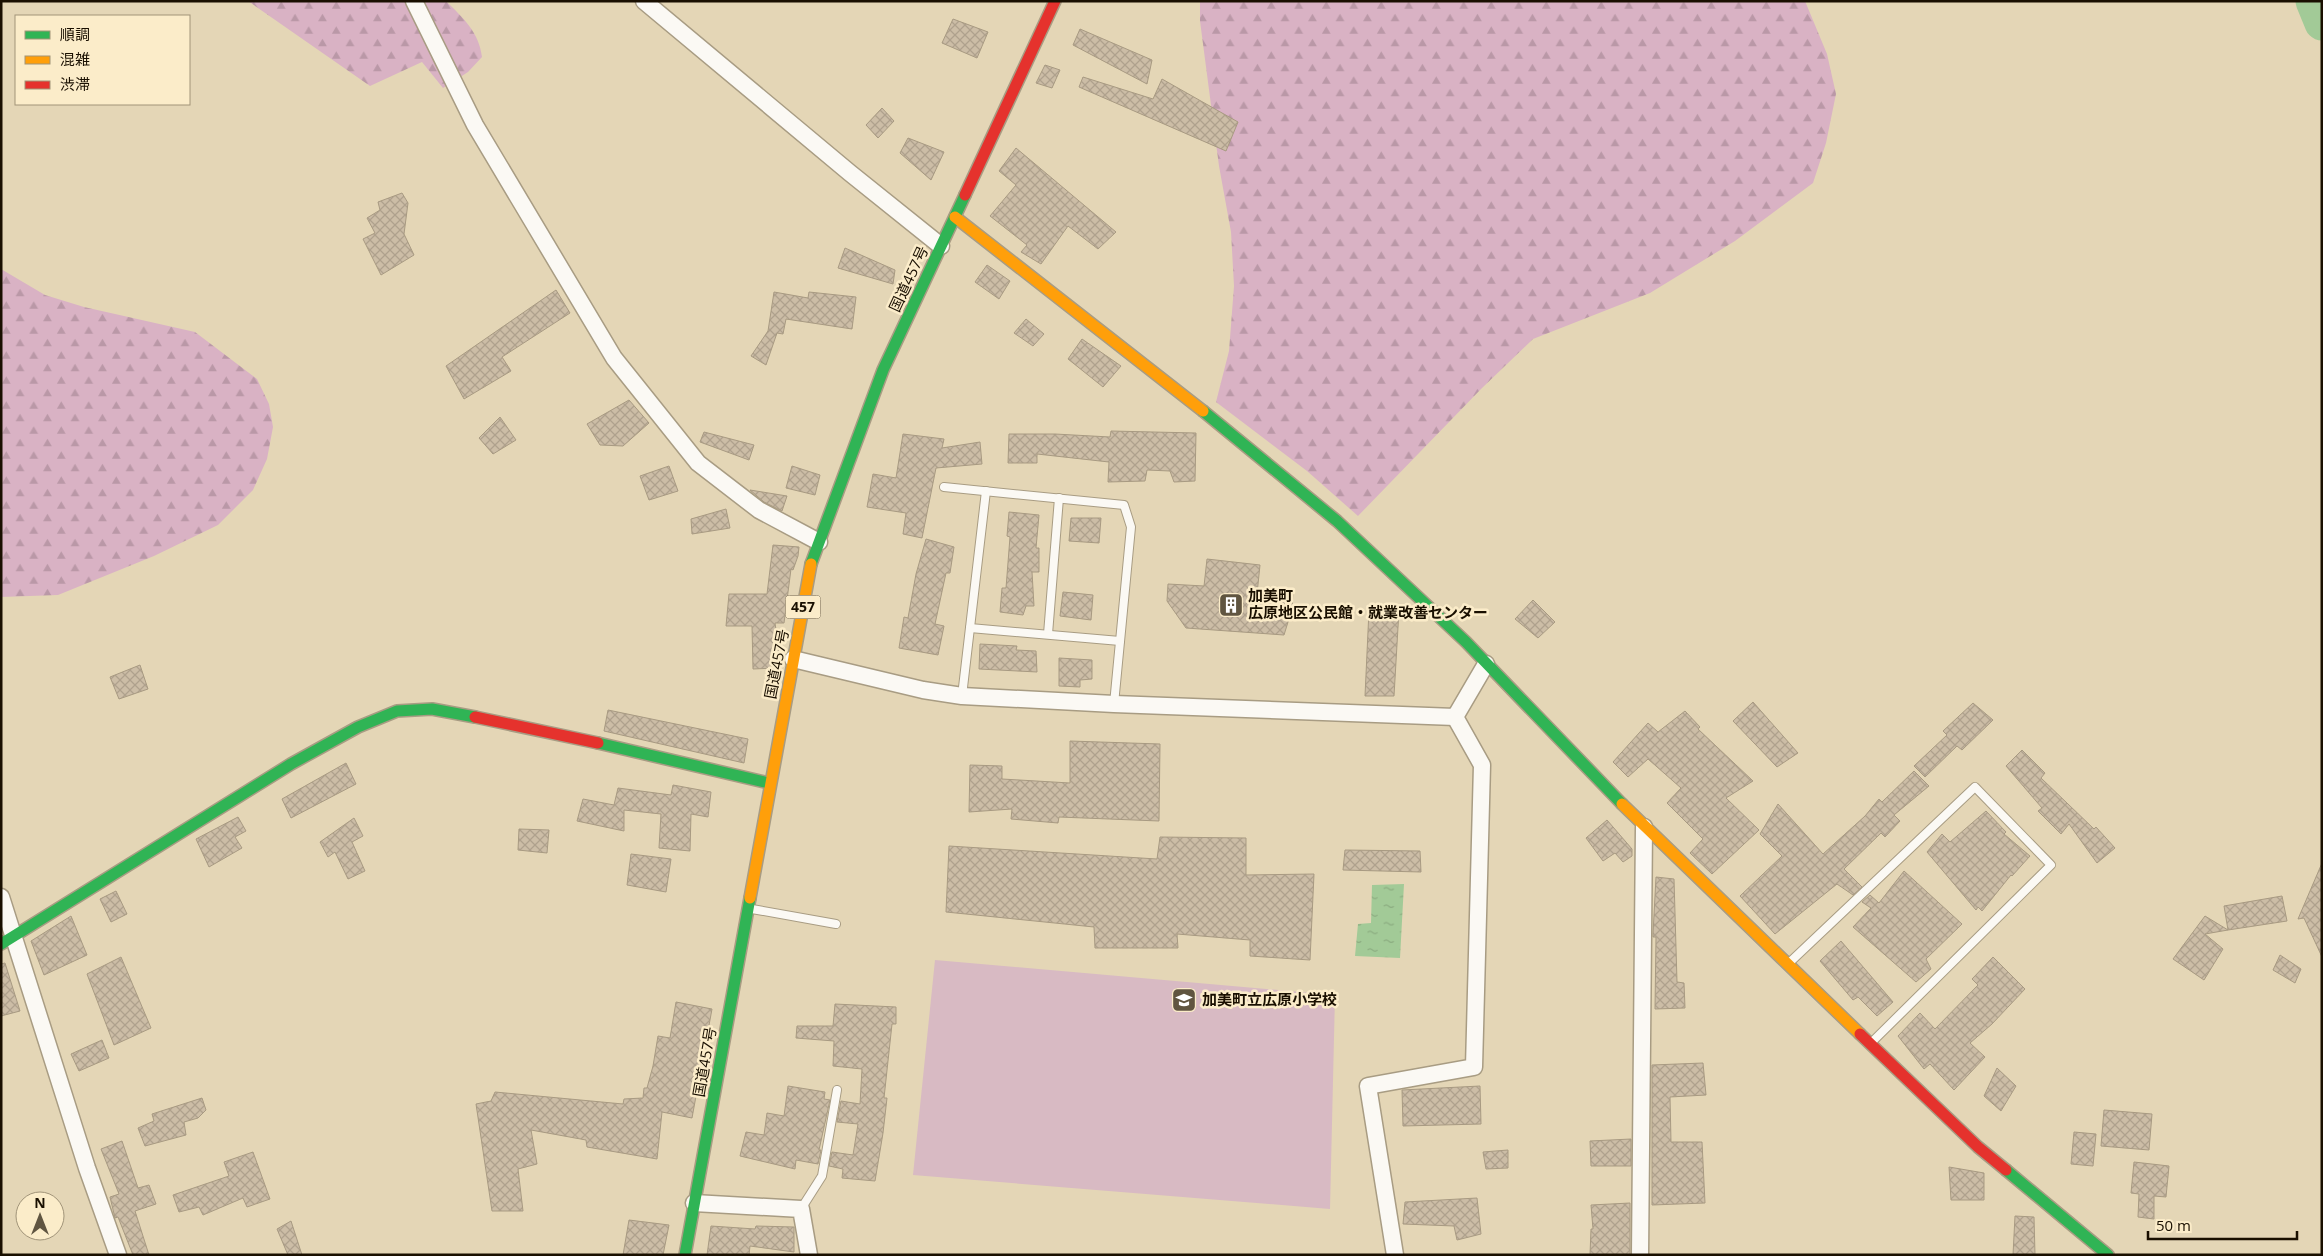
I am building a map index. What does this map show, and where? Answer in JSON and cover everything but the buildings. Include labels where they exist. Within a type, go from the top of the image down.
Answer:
[{"type":"main road","name":"国道457号","points":[[685,1255],[769,783],[809,571],[883,370],[1055,1]]},
{"type":"main road","points":[[955,217],[1222,426],[1336,521],[1466,642],[1644,828],[1978,1147],[2108,1255]]},
{"type":"main road","points":[[8,940],[291,764],[358,727],[397,711],[432,709],[543,730],[769,783]]},
{"type":"street","points":[[414,1],[475,125],[614,358],[698,463],[760,510],[819,542]]},
{"type":"street","points":[[644,1],[842,167],[941,246]]},
{"type":"street","points":[[793,659],[923,690],[962,696],[1114,704],[1455,717]]},
{"type":"street","points":[[1455,717],[1486,664]]},
{"type":"street","points":[[1396,1255],[1368,1086],[1474,1067],[1482,765],[1455,717]]},
{"type":"street","points":[[1640,1255],[1644,828]]},
{"type":"street","points":[[1,897],[8,940],[118,1255]]},
{"type":"street","points":[[694,1202],[801,1209],[808,1255]]},
{"type":"lane","points":[[944,487],[1124,505],[1131,527],[1114,704]]},
{"type":"lane","points":[[962,696],[986,491]]},
{"type":"lane","points":[[1048,634],[1059,498]]},
{"type":"lane","points":[[970,628],[1120,641]]},
{"type":"lane","points":[[1788,965],[1974,787],[2051,865],[1871,1044]]},
{"type":"lane","points":[[748,909],[836,924]]},
{"type":"lane","points":[[801,1209],[822,1176],[837,1090]]},
{"type":"green space","points":[[248,1],[446,1],[474,33],[478,40],[482,57],[468,72],[443,88],[422,62],[370,86]]},
{"type":"green space","points":[[1200,1],[1805,1],[1827,54],[1836,94],[1826,143],[1813,183],[1735,241],[1650,293],[1533,339],[1481,389],[1358,516],[1307,471],[1216,402],[1229,351],[1234,286],[1231,232],[1219,166],[1200,21]]},
{"type":"green space","points":[[1,269],[45,295],[84,307],[195,332],[257,379],[269,404],[273,427],[267,459],[253,490],[218,525],[154,556],[58,595],[1,597]]},
{"type":"shaded area","points":[[935,960],[1335,995],[1330,1209],[913,1175]]},
{"type":"water","points":[[1404,884],[1400,958],[1355,956],[1358,924],[1371,923],[1372,885]]},
{"type":"waterway","points":[[2313,1],[2322,23]]},
{"type":"traffic: fast","points":[[811,564],[883,370],[965,195]]},
{"type":"traffic: fast","points":[[1203,411],[1337,521],[1466,642],[1622,804]]},
{"type":"traffic: fast","points":[[1,944],[291,764],[358,727],[397,711],[432,709],[475,717]]},
{"type":"traffic: fast","points":[[598,743],[769,783]]},
{"type":"traffic: fast","points":[[685,1255],[750,898]]},
{"type":"traffic: fast","points":[[2006,1170],[2108,1255]]},
{"type":"traffic: slow","points":[[955,217],[1203,411]]},
{"type":"traffic: slow","points":[[750,898],[811,564]]},
{"type":"traffic: slow","points":[[1622,804],[1860,1034]]},
{"type":"traffic: jam","points":[[965,195],[1055,1]]},
{"type":"traffic: jam","points":[[475,717],[598,743]]},
{"type":"traffic: jam","points":[[1860,1034],[1978,1147],[2006,1170]]},
{"type":"place","name":"加美町 広原地区公民館・就業改善センター","points":[[1231,605]]},
{"type":"place","name":"加美町立広原小学校","points":[[1184,1000]]}]
